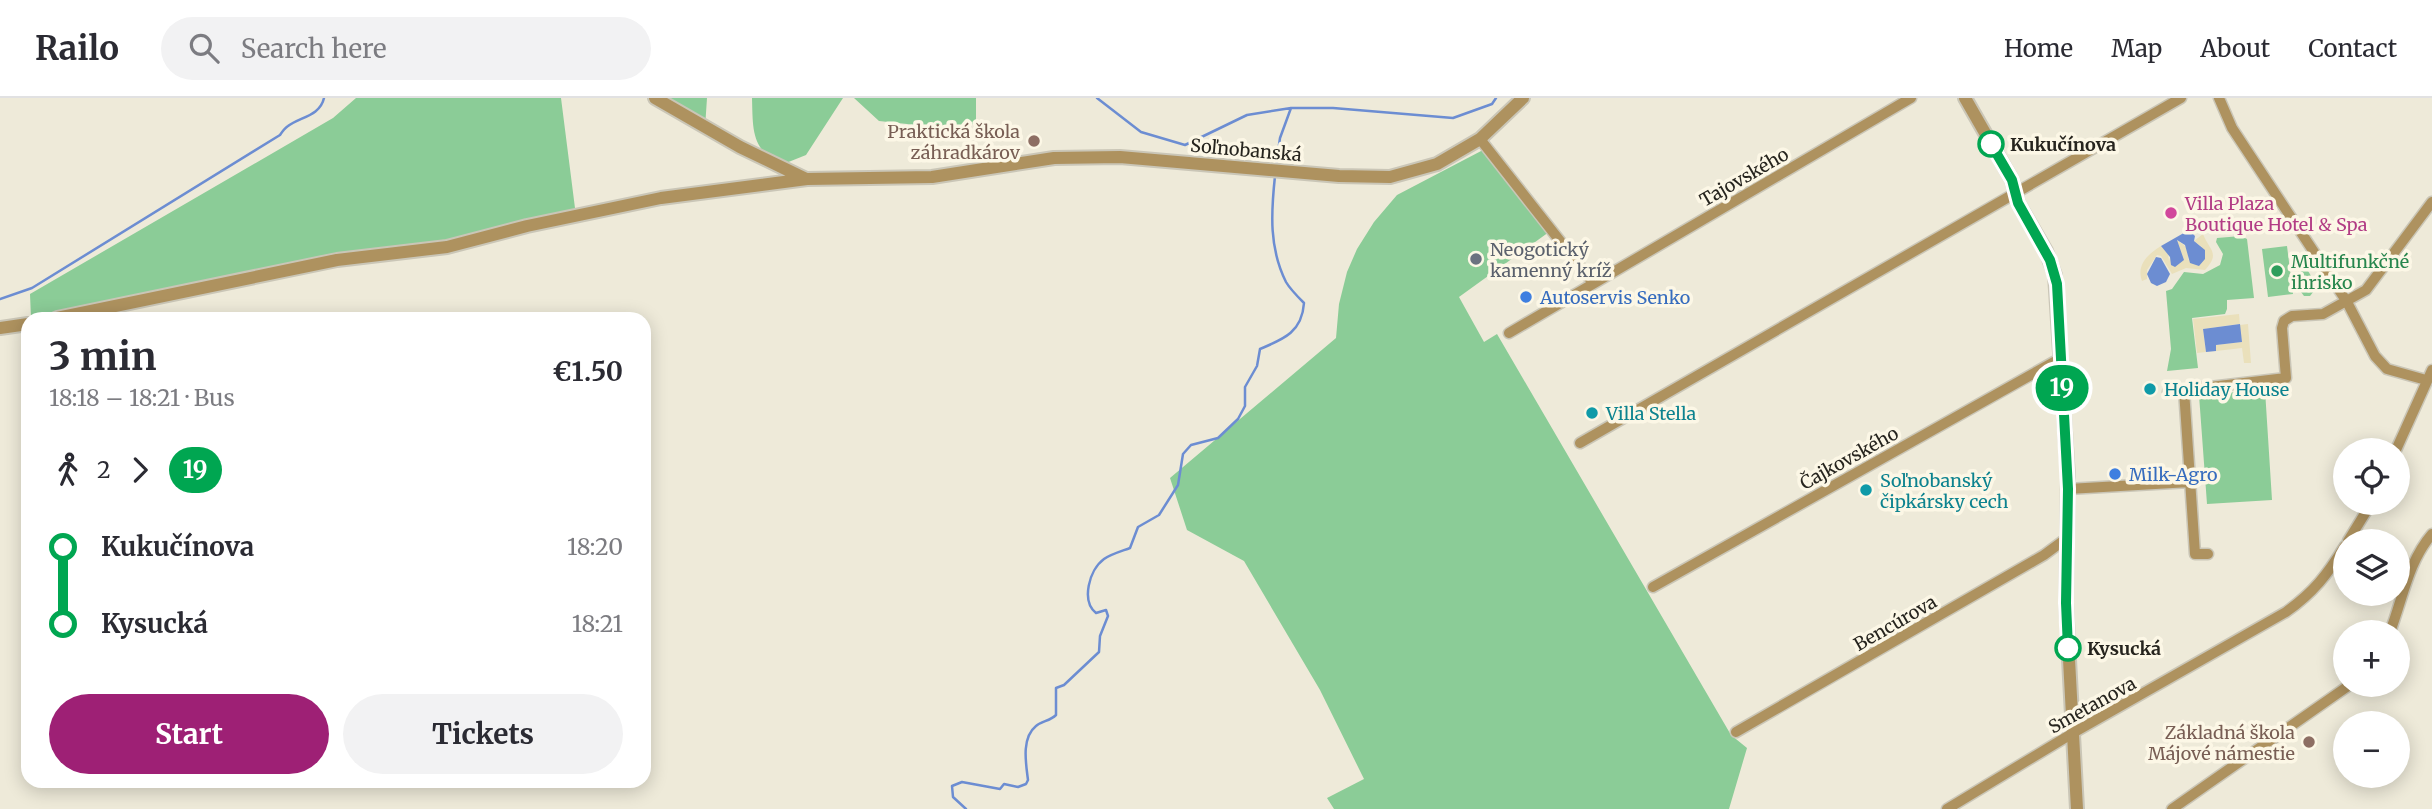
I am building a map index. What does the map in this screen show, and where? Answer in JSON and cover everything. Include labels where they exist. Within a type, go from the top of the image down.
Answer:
[{"type":"street","points":[[655,98],[740,147],[807,179]]},
{"type":"street","name":"Soľnobanská","points":[[86,312],[337,260],[447,247],[536,224],[661,198],[807,179],[943,176],[1055,158],[1120,158],[1339,176],[1390,177],[1437,164],[1480,139],[1523,98]]},
{"type":"street","name":"Tajovského","points":[[1509,333],[1911,98]]},
{"type":"street","points":[[1965,98],[2012,180],[2018,203],[2053,267],[2057,284],[2068,489],[2066,603],[2077,809]]},
{"type":"street","points":[[1580,443],[2180,98]]},
{"type":"street","points":[[2220,98],[2232,128],[2347,302],[2375,355],[2387,369],[2426,380]]},
{"type":"street","points":[[1480,139],[1593,283]]},
{"type":"street","points":[[2168,392],[2286,378],[2282,328],[2284,321],[2292,317],[2323,314],[2366,290],[2432,202]]},
{"type":"street","points":[[0,328],[21,325]]},
{"type":"street","name":"Čajkovského","points":[[1653,587],[2061,358]]},
{"type":"street","points":[[2401,438],[2432,370]]},
{"type":"street","points":[[2184,390],[2194,554],[2208,554]]},
{"type":"street","points":[[2068,489],[2190,482]]},
{"type":"street","points":[[2394,620],[2419,549],[2432,534]]},
{"type":"street","name":"Bencúrova","points":[[1736,732],[2044,555],[2067,538]]},
{"type":"street","name":"Smetanova","points":[[1947,809],[2073,733],[2286,612],[2308,596],[2323,581],[2333,565]]},
{"type":"street","points":[[2172,809],[2333,697]]},
{"type":"green space","points":[[356,98],[561,98],[576,216],[416,251],[88,312],[31,312],[30,294],[333,118]]},
{"type":"green space","points":[[655,98],[707,98],[705,128]]},
{"type":"green space","points":[[752,98],[843,98],[806,155],[781,165],[771,159],[759,145],[754,129]]},
{"type":"green space","points":[[854,98],[976,98],[976,122],[963,130],[879,121]]},
{"type":"green space","points":[[1483,150],[1549,232],[1459,297],[1484,342],[1497,334],[1731,735],[1747,748],[1729,809],[1334,809],[1327,798],[1364,779],[1320,690],[1244,561],[1187,530],[1170,478],[1336,338],[1339,304],[1347,272],[1357,249],[1374,222],[1397,195]]},
{"type":"green space","points":[[2241,236],[2247,239],[2254,298],[2227,300],[2225,314],[2192,318],[2198,368],[2167,371],[2171,349],[2166,291],[2172,289],[2184,272],[2203,274],[2220,265],[2223,254],[2216,242],[2217,238]]},
{"type":"green space","name":"Multifunkčné ihrisko","points":[[2287,246],[2293,294],[2268,297],[2262,249]]},
{"type":"green space","points":[[2298,254],[2314,281],[2314,291],[2310,296],[2304,296],[2301,292],[2304,278],[2295,267]]},
{"type":"green space","points":[[2265,390],[2272,500],[2207,504],[2199,395]]},
{"type":"sand","points":[[2203,234],[2213,255],[2205,270],[2186,268],[2172,274],[2161,256],[2157,255],[2147,270],[2147,279],[2142,281],[2144,260],[2161,246],[2168,254],[2169,261],[2176,240],[2186,248],[2188,260],[2202,247],[2194,241]]},
{"type":"sand","points":[[2239,314],[2240,325],[2248,324],[2251,363],[2244,363],[2242,348],[2216,351],[2215,345],[2242,342],[2239,324],[2203,329],[2206,352],[2197,353],[2193,319]]},
{"type":"water","points":[[2189,230],[2195,236],[2194,241],[2205,250],[2205,259],[2199,266],[2190,263],[2185,245],[2177,240],[2184,260],[2175,267],[2171,265],[2170,257],[2161,246]]},
{"type":"water","points":[[2156,257],[2161,258],[2170,274],[2166,282],[2157,286],[2151,283],[2147,274]]},
{"type":"water","points":[[2240,324],[2242,342],[2216,345],[2216,351],[2206,352],[2203,329]]},
{"type":"waterway","points":[[0,299],[32,288],[280,135],[288,126],[318,109],[324,98]]},
{"type":"waterway","points":[[1097,98],[1141,132],[1185,145],[1247,115],[1291,108],[1333,108],[1453,118],[1492,104],[1496,98]]},
{"type":"waterway","points":[[1276,166],[1280,138],[1291,108]]},
{"type":"waterway","points":[[966,809],[953,797],[952,786],[962,782],[1000,789],[1004,784],[1018,787],[1026,784],[1026,744],[1031,731],[1038,724],[1056,715],[1056,688],[1064,685],[1099,652],[1100,636],[1108,616],[1106,610],[1096,613],[1091,608],[1088,594],[1094,570],[1107,557],[1130,548],[1138,527],[1159,515],[1178,485],[1183,454],[1191,445],[1218,438],[1238,419],[1245,406],[1245,387],[1257,366],[1260,349],[1284,338],[1300,321],[1304,303],[1286,282],[1274,243],[1272,217],[1275,176]]},
{"type":"bus line","name":"19","points":[[1991,144],[2012,180],[2018,203],[2031,229],[2046,251],[2057,284],[2068,489],[2068,648]]},
{"type":"place","name":"Praktická škola záhradkárov","points":[[1034,141]]},
{"type":"place","name":"Kukučínova","points":[[1991,144]]},
{"type":"place","name":"Villa Plaza Boutique Hotel & Spa","points":[[2171,213]]},
{"type":"place","name":"Neogotický kamenný kríž","points":[[1476,259]]},
{"type":"place","name":"Multifunkčné ihrisko","points":[[2277,271]]},
{"type":"place","name":"Autoservis Senko","points":[[1526,297]]},
{"type":"place","name":"Holiday House","points":[[2150,389]]},
{"type":"place","name":"Villa Stella","points":[[1592,413]]},
{"type":"place","name":"Milk-Agro","points":[[2115,474]]},
{"type":"place","name":"Soľnobanský čipkársky cech","points":[[1866,490]]},
{"type":"place","name":"Kysucká","points":[[2068,648]]},
{"type":"place","name":"Základná škola Májové námestie","points":[[2309,742]]}]
